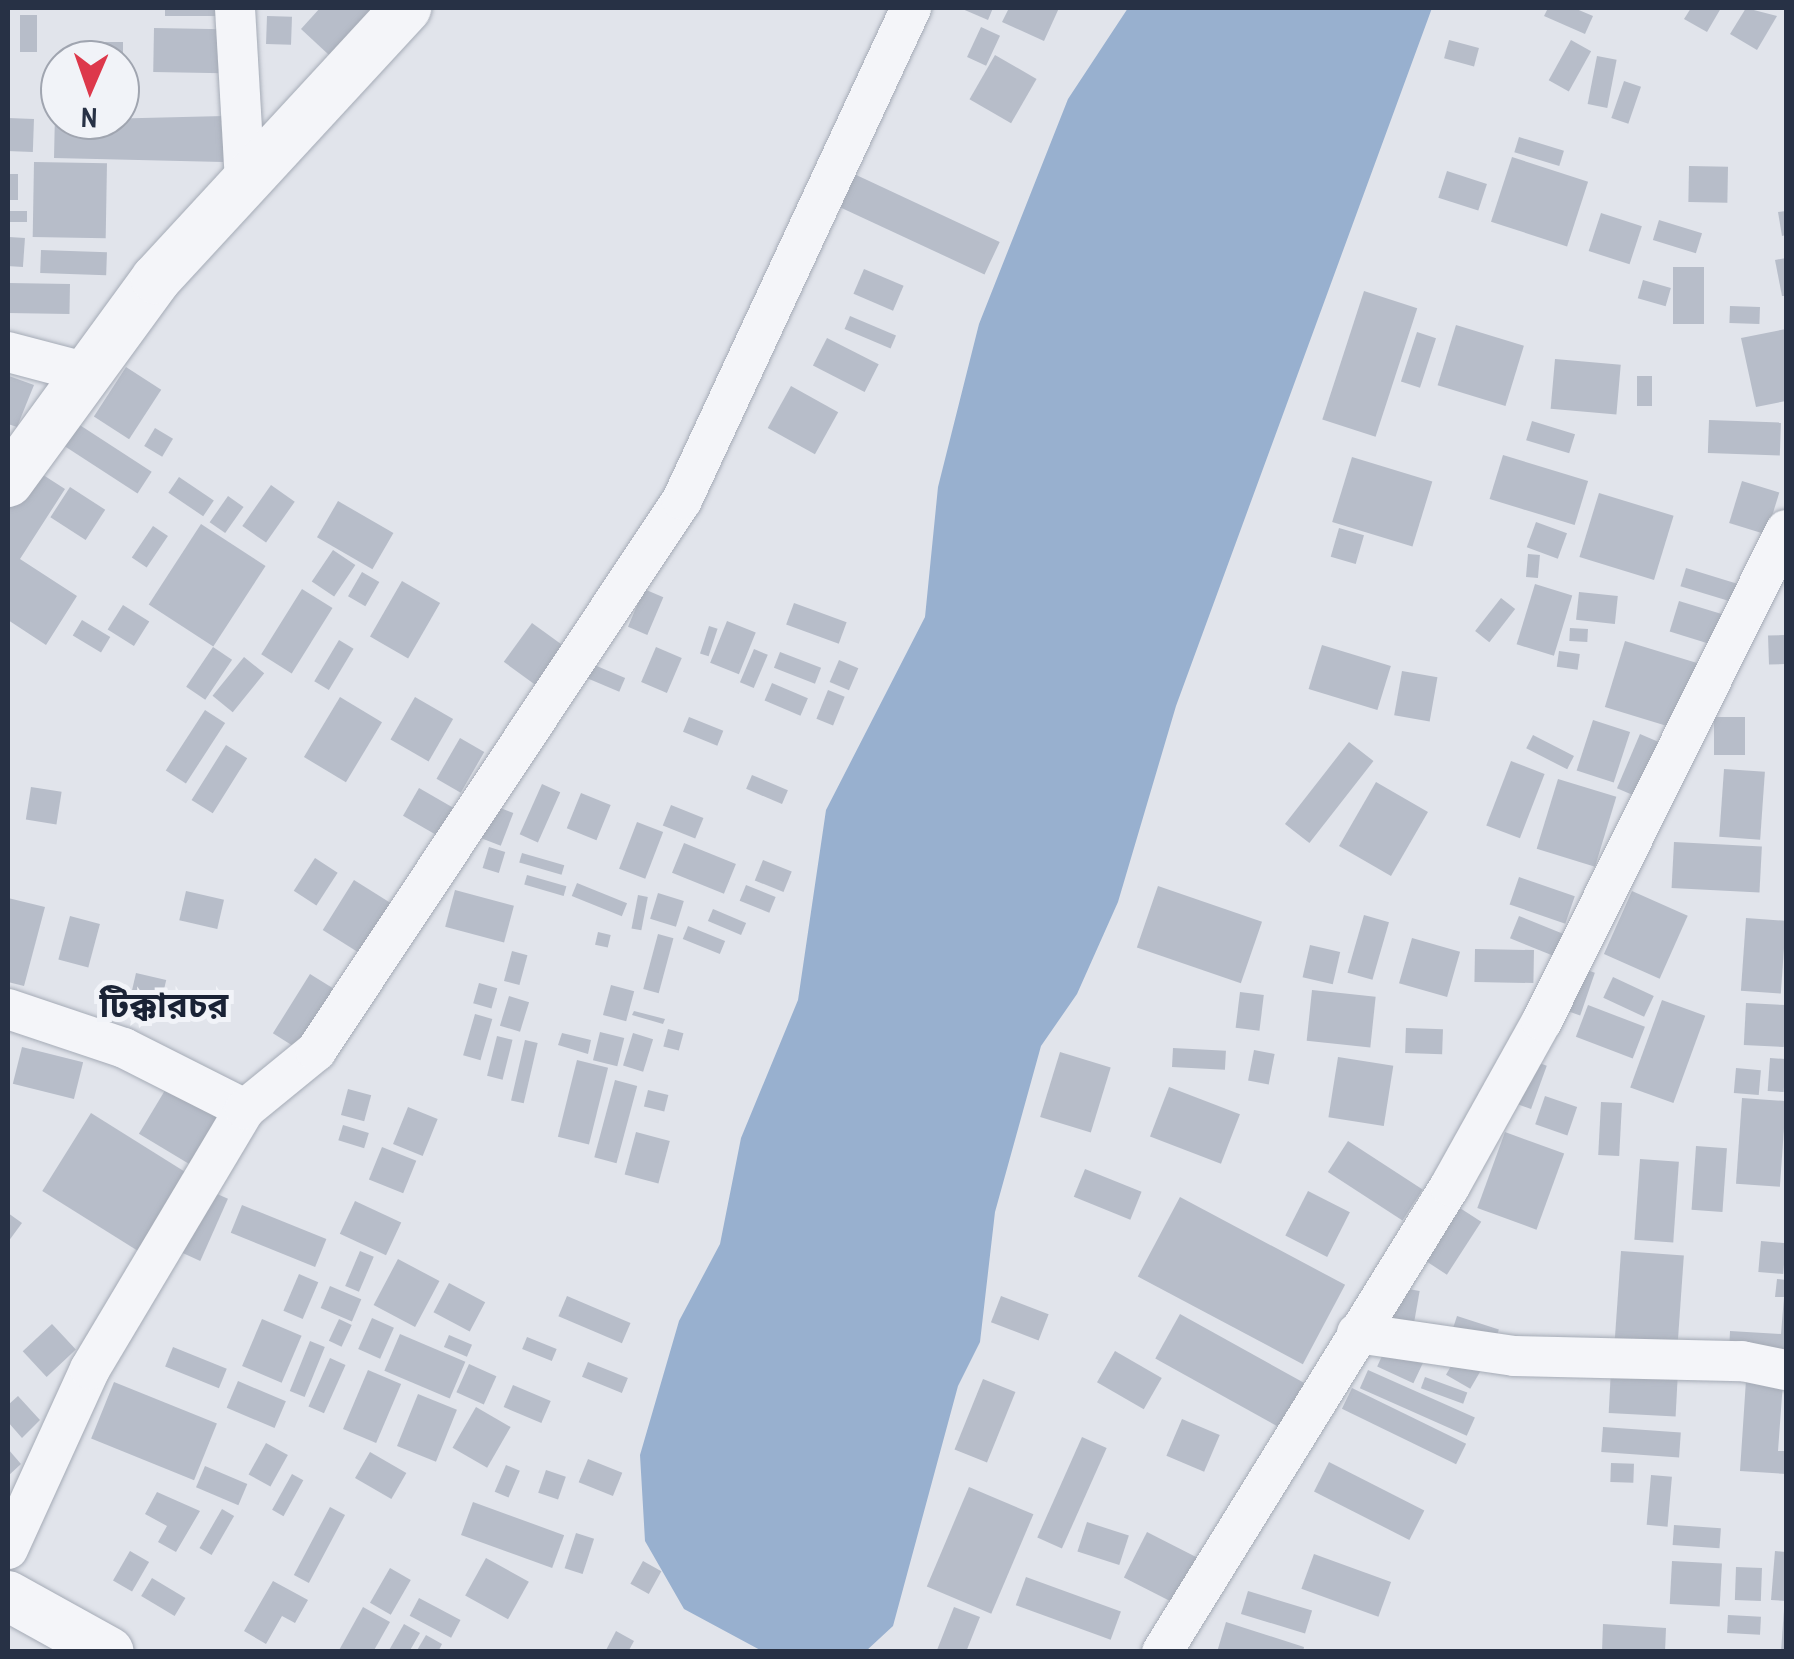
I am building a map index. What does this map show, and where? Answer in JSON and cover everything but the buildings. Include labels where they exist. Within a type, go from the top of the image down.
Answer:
[{"type":"street","points":[[235,8],[245,182]]},
{"type":"street","points":[[8,482],[156,280],[406,8]]},
{"type":"street","points":[[8,1548],[90,1369],[245,1109],[316,1051],[682,500],[911,8]]},
{"type":"street","points":[[8,352],[88,373]]},
{"type":"street","points":[[1162,1652],[1450,1186],[1542,1021],[1786,530]]},
{"type":"street","points":[[8,1009],[124,1048],[245,1109]]},
{"type":"street","points":[[1356,1333],[1481,1353],[1742,1362],[1786,1370]]},
{"type":"street","points":[[8,1596],[110,1652]]},
{"type":"water","points":[[1128,8],[1432,8],[1176,706],[1118,902],[1077,994],[1041,1046],[995,1212],[980,1342],[958,1386],[893,1626],[866,1651],[762,1651],[684,1609],[645,1541],[640,1455],[679,1321],[720,1244],[741,1138],[798,1000],[826,810],[925,617],[938,487],[979,324],[1068,99]]},
{"type":"district","name":"টিক্কারচর","points":[[164,1005]]}]
